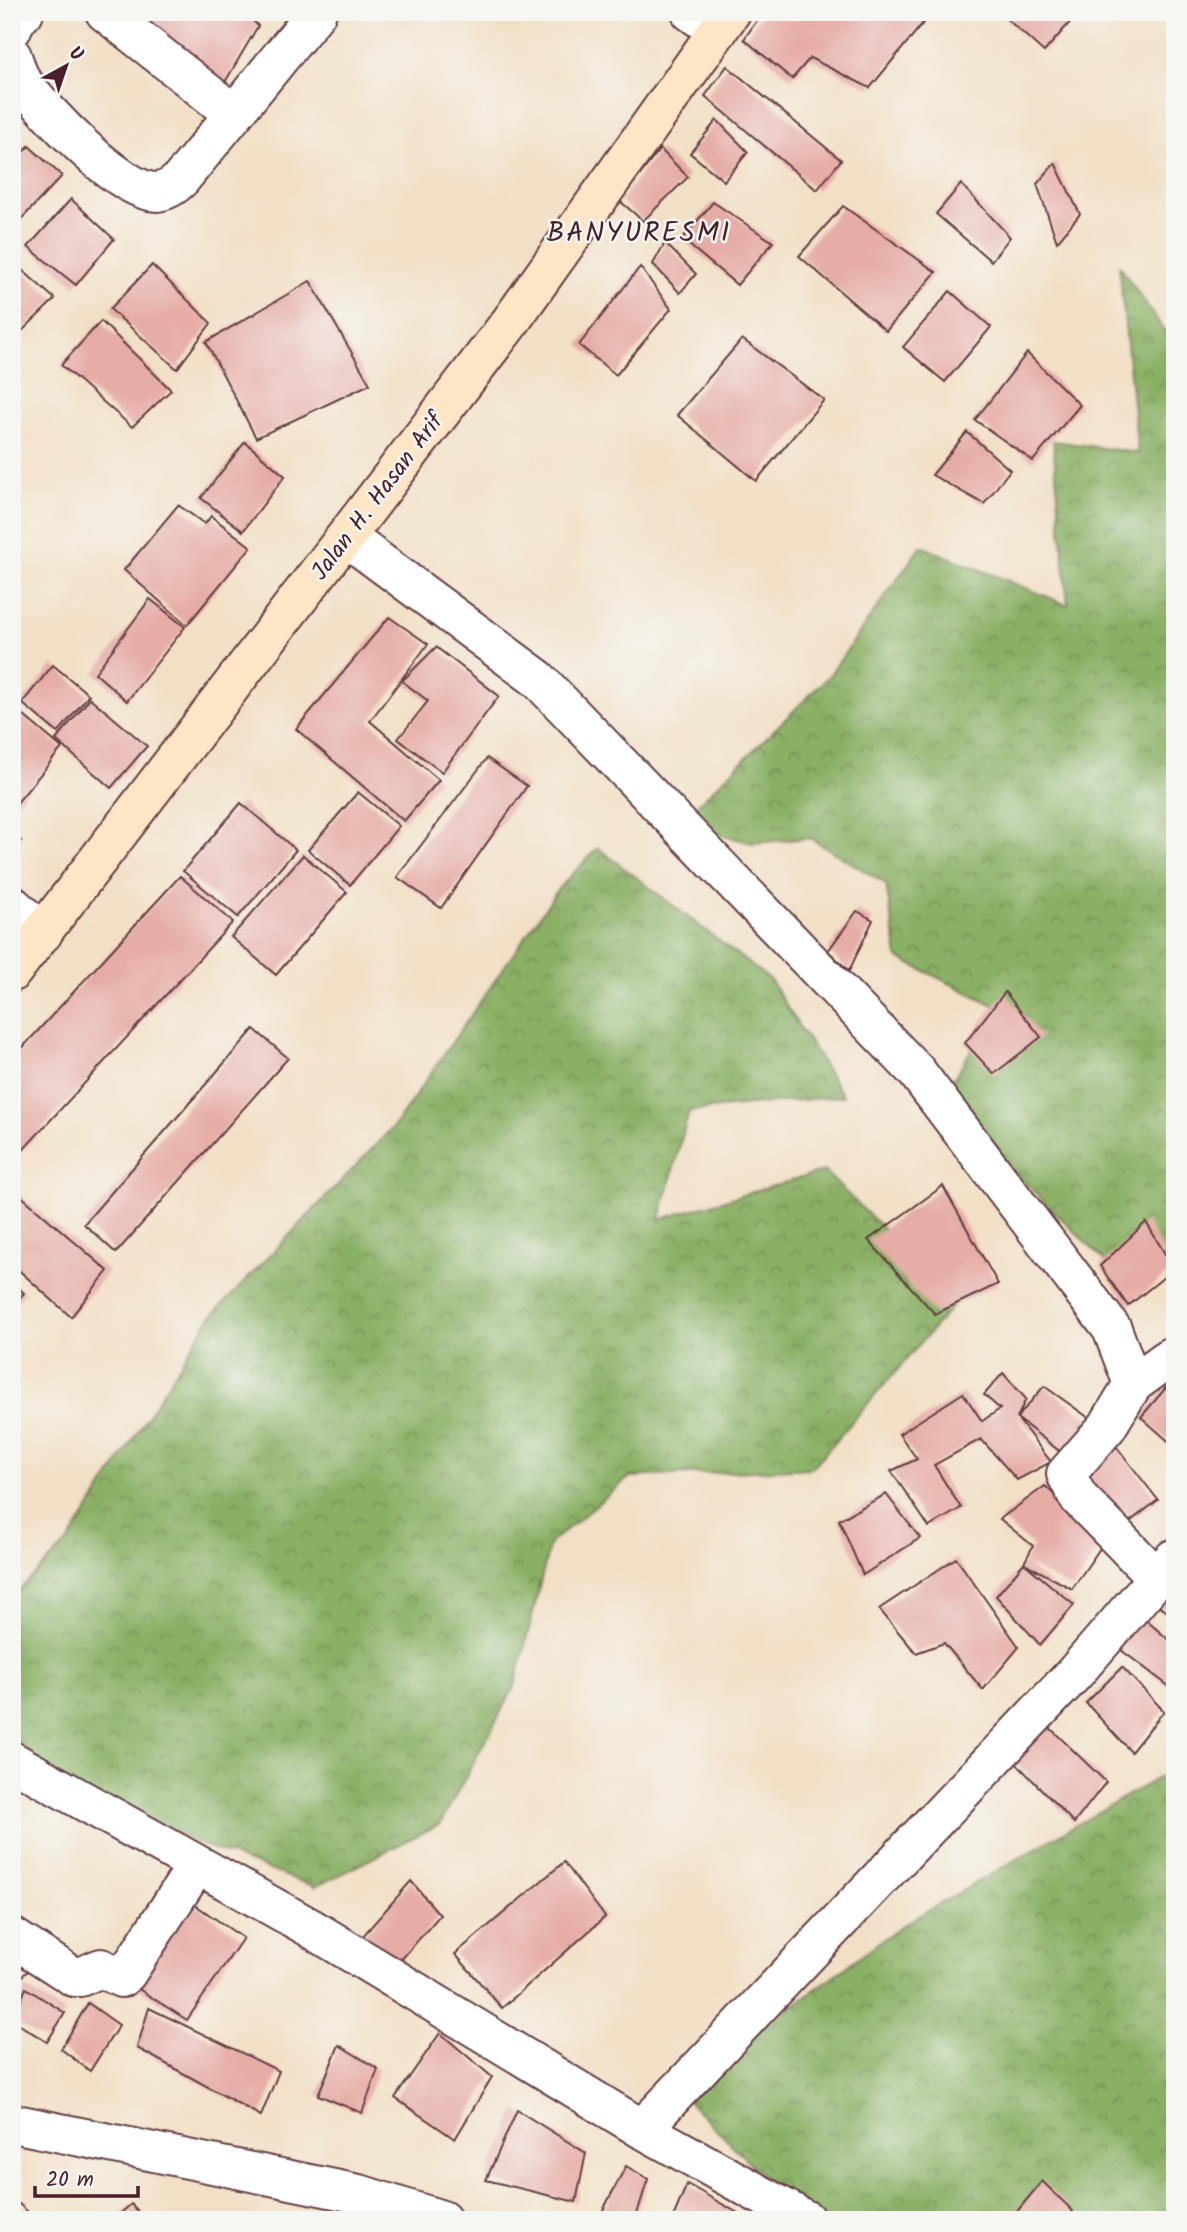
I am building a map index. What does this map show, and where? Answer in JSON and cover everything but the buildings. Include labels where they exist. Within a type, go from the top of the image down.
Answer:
[{"type":"main road","name":"Jalan H. Hasan Arif","points":[[12,972],[511,321],[714,18]]},
{"type":"street","points":[[12,29],[24,12]]},
{"type":"street","points":[[105,12],[234,114]]},
{"type":"street","points":[[12,56],[20,79],[76,141],[116,175],[154,192],[162,191],[181,179],[317,12]]},
{"type":"street","points":[[346,537],[538,679],[916,1071],[1112,1329],[1133,1384]]},
{"type":"street","points":[[12,905],[43,933]]},
{"type":"street","points":[[642,2129],[1073,1675],[1166,1568],[1078,1497],[1066,1474],[1107,1427],[1133,1384],[1170,1357],[1175,1357]]},
{"type":"street","points":[[12,1761],[309,1927],[642,2129],[806,2220]]},
{"type":"street","points":[[12,1937],[74,1977],[101,1968],[121,1978],[127,1973],[197,1865]]},
{"type":"street","points":[[12,2123],[359,2194],[442,2220]]},
{"type":"green space","points":[[1119,265],[1175,346],[1175,1258],[1112,1268],[940,1100],[998,1007],[898,958],[886,884],[810,838],[753,843],[678,824],[828,677],[921,546],[1068,605],[1053,441],[1138,453]]},
{"type":"green space","points":[[598,848],[770,980],[843,1096],[689,1111],[660,1219],[824,1171],[957,1301],[812,1468],[630,1477],[550,1543],[515,1686],[440,1824],[315,1887],[78,1798],[12,1736],[12,1597],[69,1541],[209,1319],[395,1125],[559,888]]},
{"type":"green space","points":[[1175,1768],[1175,2220],[807,2220],[678,2091],[898,1928]]},
{"type":"district","name":"BANYURESMI","points":[[639,231]]}]
